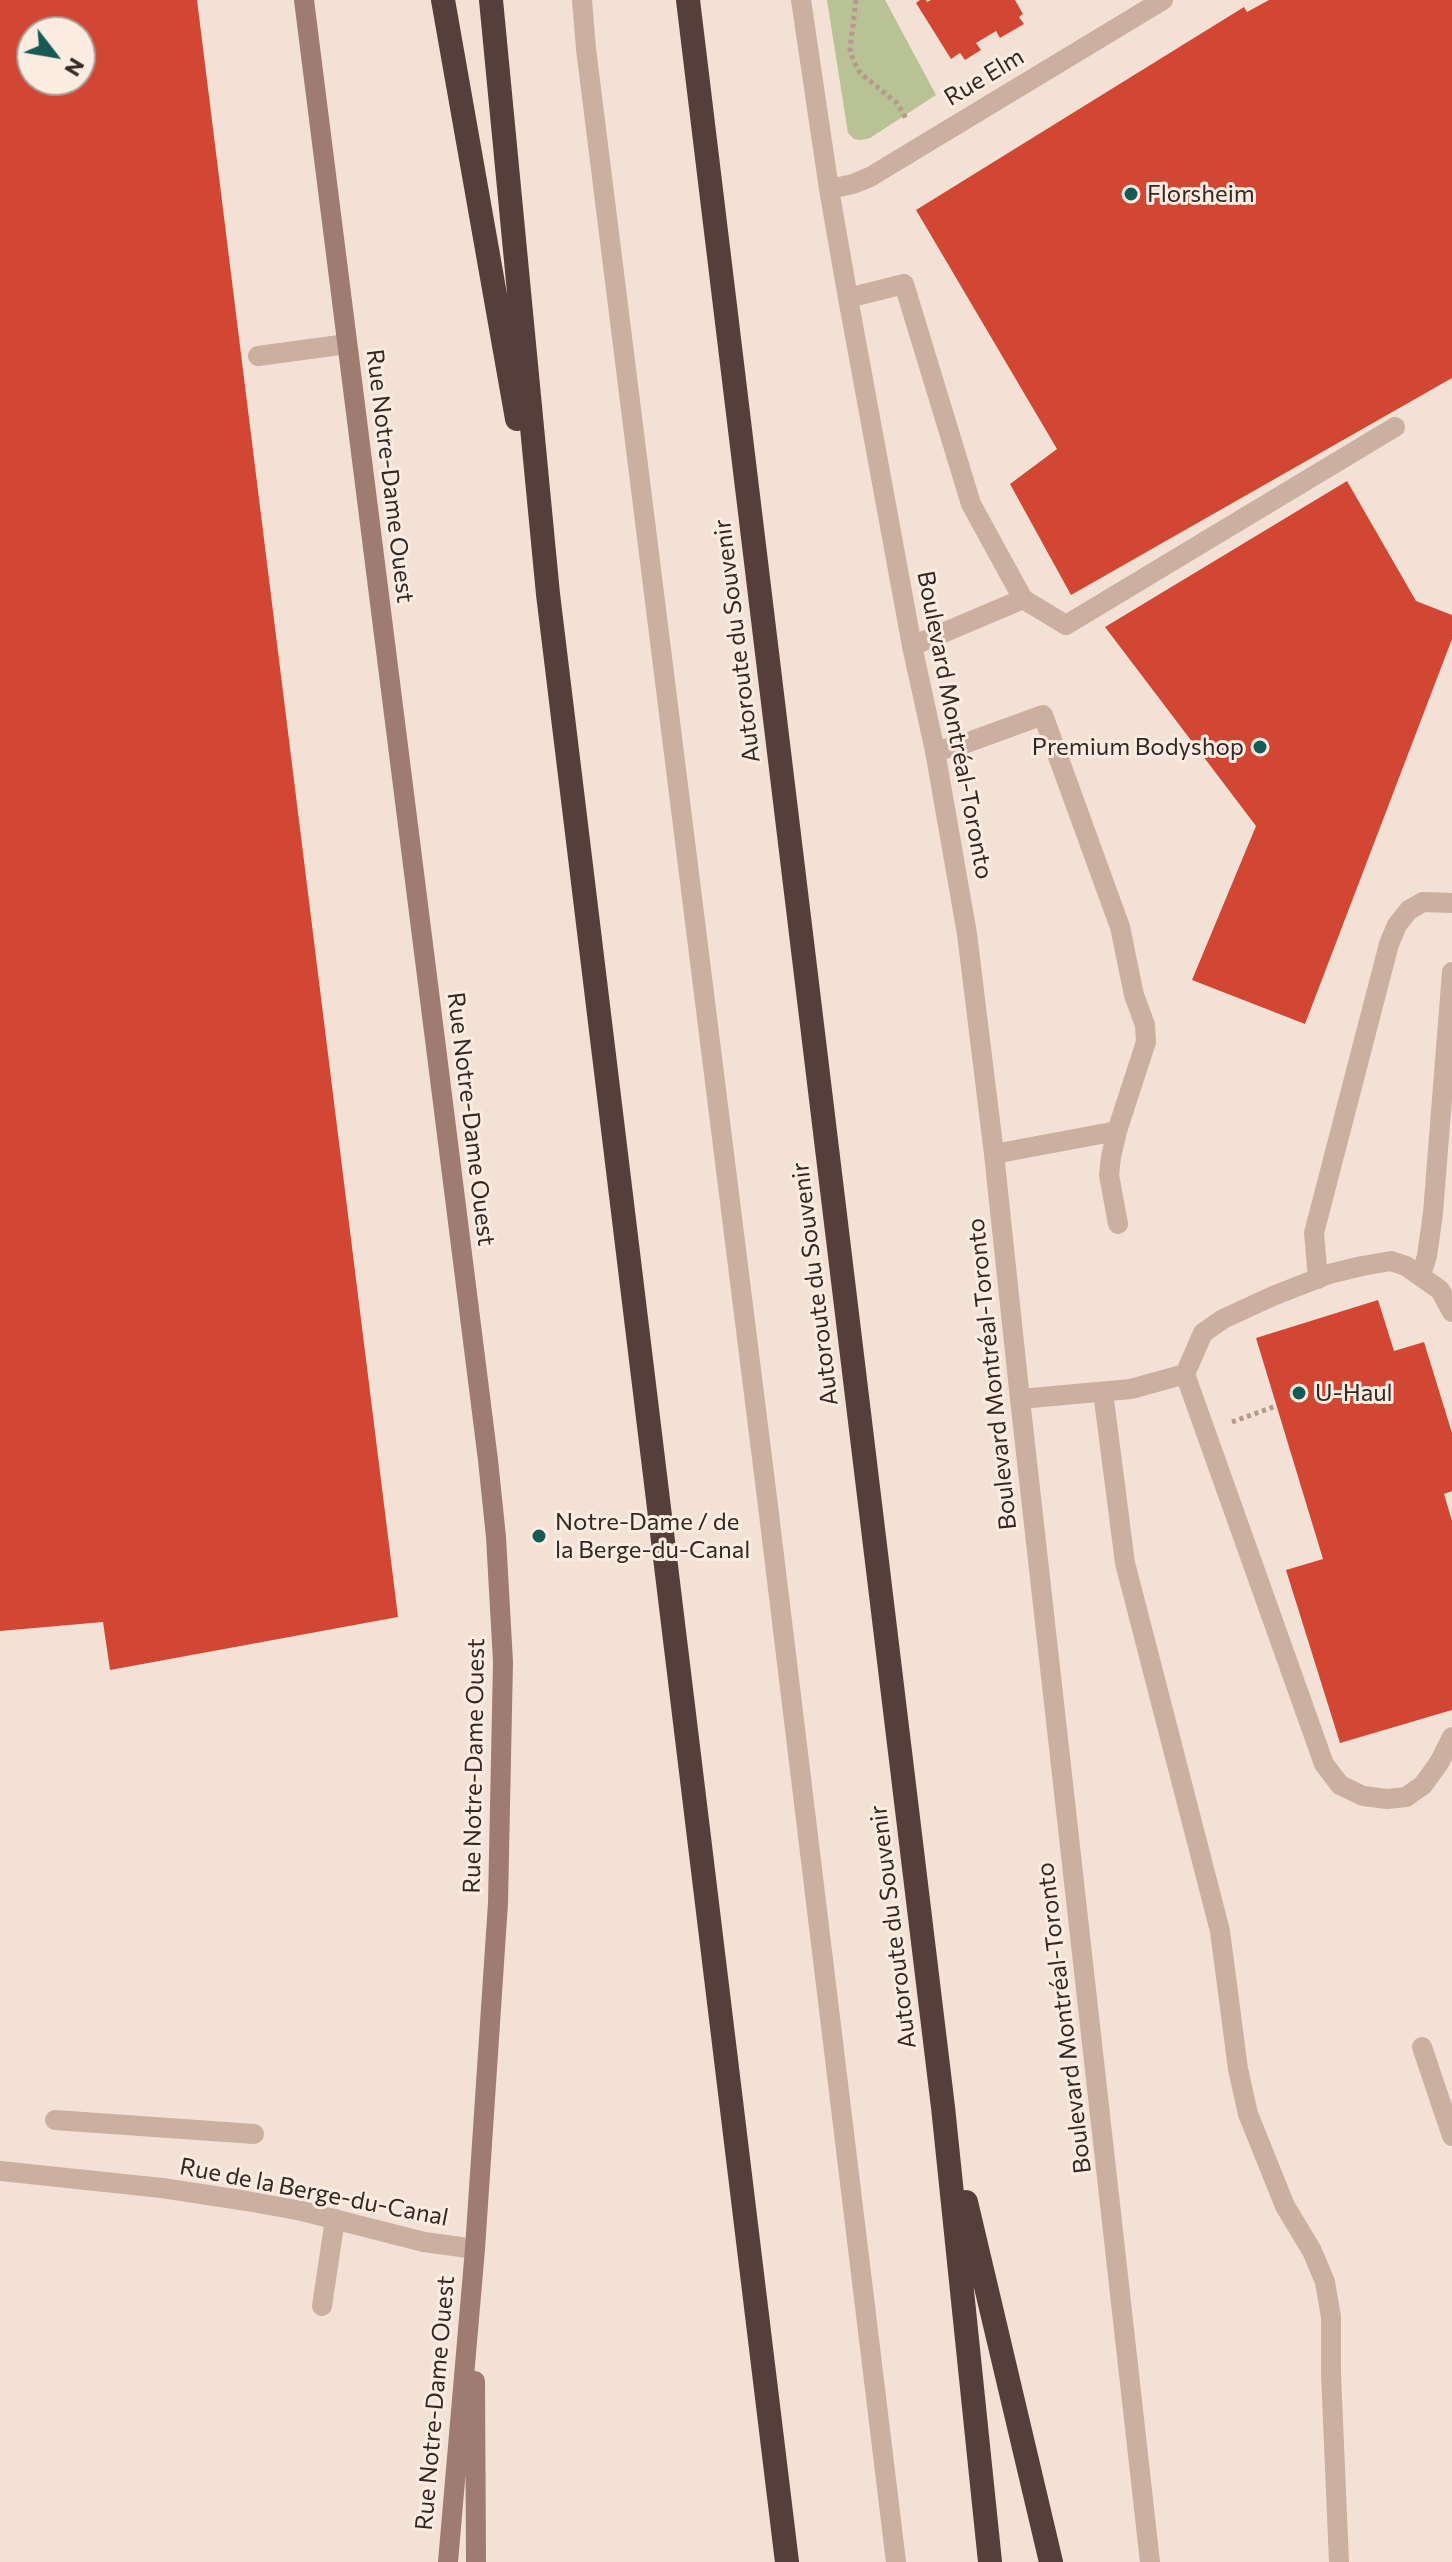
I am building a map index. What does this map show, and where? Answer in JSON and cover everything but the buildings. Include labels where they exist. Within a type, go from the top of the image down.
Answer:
[{"type":"highway","points":[[443,0],[548,594]]},
{"type":"highway","points":[[491,0],[548,594],[787,2562]]},
{"type":"highway","name":"Autoroute du Souvenir","points":[[688,0],[943,2107],[990,2562]]},
{"type":"highway","points":[[943,2107],[1051,2562]]},
{"type":"main road","name":"Rue Notre-Dame Ouest","points":[[304,0],[496,1537],[503,1662],[502,1823],[475,2249],[448,2562]]},
{"type":"main road","name":"Rue Notre-Dame Ouest","points":[[475,2249],[476,2562]]},
{"type":"street","points":[[580,0],[896,2562]]},
{"type":"street","name":"Boulevard Montréal-Toronto","points":[[801,0],[848,298],[967,934],[1150,2562]]},
{"type":"street","name":"Rue Elm","points":[[829,189],[870,177],[1163,0]]},
{"type":"street","points":[[848,298],[904,284],[971,504],[1023,599],[1066,625],[1395,427]]},
{"type":"street","points":[[258,356],[347,344]]},
{"type":"street","points":[[912,646],[1023,599]]},
{"type":"street","points":[[935,751],[958,746],[1043,715],[1120,927],[1134,995],[1145,1025],[1146,1042],[1117,1131],[1109,1175],[1118,1224]]},
{"type":"street","points":[[1318,1279],[1314,1233],[1389,944],[1397,925],[1409,910],[1423,902],[1452,903]]},
{"type":"street","points":[[1421,1275],[1433,1213],[1452,972]]},
{"type":"street","points":[[994,1154],[1117,1131]]},
{"type":"street","points":[[1452,1312],[1440,1290],[1421,1275],[1391,1261],[1362,1266],[1318,1279],[1223,1319],[1203,1333],[1185,1374],[1324,1764],[1340,1785],[1363,1796],[1387,1799],[1406,1797],[1423,1785],[1452,1737]]},
{"type":"street","points":[[1020,1399],[1131,1389],[1185,1374]]},
{"type":"street","points":[[1103,1392],[1125,1563],[1220,1931],[1238,2069],[1248,2114],[1285,2206],[1312,2251],[1325,2282],[1331,2317],[1339,2562]]},
{"type":"street","points":[[1422,2047],[1452,2136]]},
{"type":"street","points":[[55,2120],[254,2134]]},
{"type":"street","name":"Rue de la Berge-du-Canal","points":[[0,2171],[205,2194],[335,2219],[424,2242],[475,2249]]},
{"type":"street","points":[[322,2306],[335,2219]]},
{"type":"path","points":[[856,0],[850,49],[853,60],[860,73],[897,103],[908,121]]},
{"type":"path","points":[[1206,1432],[1276,1406]]},
{"type":"green space","points":[[827,0],[885,0],[936,95],[870,138],[854,139],[848,133]]},
{"type":"place","name":"Florsheim","points":[[1131,194]]},
{"type":"place","name":"Premium Bodyshop","points":[[1260,747]]},
{"type":"place","name":"U-Haul","points":[[1299,1393]]},
{"type":"place","name":"Notre-Dame / de la Berge-du-Canal","points":[[539,1536]]}]
